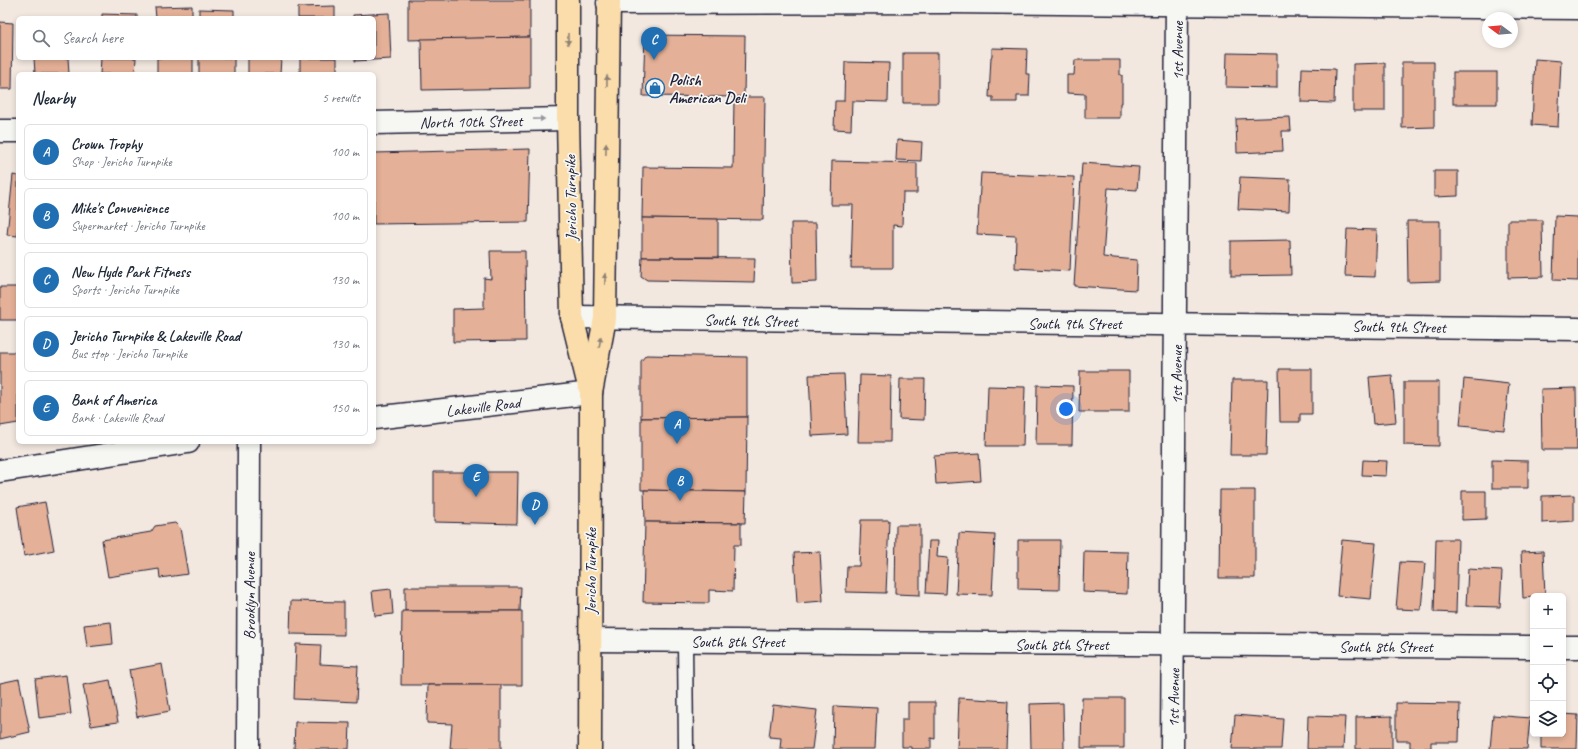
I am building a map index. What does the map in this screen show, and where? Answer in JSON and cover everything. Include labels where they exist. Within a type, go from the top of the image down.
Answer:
[{"type":"main road","name":"Jericho Turnpike","points":[[568,0],[568,119],[572,317],[591,393]]},
{"type":"main road","name":"Jericho Turnpike","points":[[590,749],[591,393],[605,318],[608,1]]},
{"type":"street","points":[[608,1],[1177,1],[1566,5]]},
{"type":"street","name":"1st Avenue","points":[[1172,749],[1174,645],[1177,1]]},
{"type":"street","name":"North 10th Street","points":[[376,123],[568,119]]},
{"type":"street","points":[[0,131],[16,131]]},
{"type":"street","name":"South 9th Street","points":[[572,317],[1176,323],[1578,329]]},
{"type":"street","name":"Lakeville Road","points":[[376,418],[591,393]]},
{"type":"street","points":[[0,471],[175,444]]},
{"type":"street","name":"Brooklyn Avenue","points":[[248,749],[249,444]]},
{"type":"street","name":"South 8th Street","points":[[590,640],[1530,647]]},
{"type":"street","points":[[1566,647],[1578,647]]},
{"type":"lane","points":[[685,641],[686,749]]},
{"type":"building","points":[[408,0],[530,0],[530,37],[408,40]]},
{"type":"building","points":[[192,6],[192,16],[156,16],[155,7]]},
{"type":"building","points":[[335,6],[335,16],[298,16],[298,7]]},
{"type":"building","points":[[199,9],[234,10],[234,16],[199,16]]},
{"type":"building","points":[[389,13],[391,59],[376,60],[376,16],[353,15]]},
{"type":"building","points":[[102,14],[137,15],[137,16],[102,16]]},
{"type":"building","points":[[0,22],[13,23],[12,89],[0,89]]},
{"type":"building","points":[[645,35],[745,36],[744,97],[643,96]]},
{"type":"building","points":[[530,37],[530,88],[422,90],[421,39]]},
{"type":"building","points":[[992,48],[1027,49],[1026,74],[1030,74],[1029,96],[1017,96],[1017,102],[993,102],[993,97],[989,97]]},
{"type":"building","points":[[903,53],[938,53],[938,103],[903,103]]},
{"type":"building","points":[[1227,53],[1277,54],[1277,88],[1226,87]]},
{"type":"building","points":[[1535,59],[1561,61],[1558,127],[1532,125]]},
{"type":"building","points":[[34,60],[68,60],[69,72],[35,72]]},
{"type":"building","points":[[101,60],[136,60],[135,72],[100,72]]},
{"type":"building","points":[[157,60],[193,60],[193,72],[157,72]]},
{"type":"building","points":[[199,60],[234,60],[234,72],[199,72]]},
{"type":"building","points":[[248,60],[281,60],[280,72],[248,72]]},
{"type":"building","points":[[300,60],[337,60],[337,72],[300,72]]},
{"type":"building","points":[[1075,60],[1120,60],[1120,75],[1122,75],[1122,103],[1120,103],[1120,118],[1085,118],[1085,94],[1067,93],[1067,75],[1074,75]]},
{"type":"building","points":[[845,62],[889,63],[888,102],[852,101],[851,130],[834,129],[835,101],[844,101]]},
{"type":"building","points":[[1402,62],[1434,62],[1434,127],[1402,128]]},
{"type":"building","points":[[1385,63],[1385,111],[1353,111],[1353,64]]},
{"type":"building","points":[[1302,68],[1335,69],[1334,103],[1301,102]]},
{"type":"building","points":[[1453,72],[1497,72],[1497,104],[1453,104]]},
{"type":"building","points":[[734,97],[765,97],[763,220],[642,218],[643,167],[733,168]]},
{"type":"building","points":[[1290,117],[1291,131],[1282,131],[1283,151],[1237,153],[1236,119]]},
{"type":"building","points":[[897,140],[922,142],[921,161],[896,160]]},
{"type":"building","points":[[530,149],[528,222],[376,224],[376,153]]},
{"type":"building","points":[[832,161],[917,163],[917,193],[903,193],[902,226],[893,225],[893,268],[851,268],[853,205],[831,205]]},
{"type":"building","points":[[1082,163],[1139,167],[1137,190],[1108,188],[1103,257],[1137,260],[1136,290],[1074,286]]},
{"type":"building","points":[[1434,171],[1458,171],[1458,196],[1434,197]]},
{"type":"building","points":[[981,173],[1074,177],[1070,271],[1015,268],[1016,236],[977,234]]},
{"type":"building","points":[[13,175],[16,176],[16,236],[7,235]]},
{"type":"building","points":[[1240,177],[1290,179],[1289,211],[1238,209]]},
{"type":"building","points":[[1555,216],[1578,217],[1578,281],[1553,280]]},
{"type":"building","points":[[642,218],[718,219],[718,257],[642,257]]},
{"type":"building","points":[[1508,220],[1542,220],[1543,277],[1508,278]]},
{"type":"building","points":[[1407,221],[1440,221],[1440,281],[1408,282]]},
{"type":"building","points":[[791,223],[816,223],[817,282],[792,283]]},
{"type":"building","points":[[1347,229],[1377,230],[1375,277],[1345,276]]},
{"type":"building","points":[[1290,240],[1291,275],[1231,276],[1231,241]]},
{"type":"building","points":[[490,251],[525,251],[526,341],[453,342],[453,309],[484,308],[484,278],[491,279]]},
{"type":"building","points":[[642,257],[755,258],[754,282],[647,280],[641,276]]},
{"type":"building","points":[[0,287],[16,287],[16,320],[0,320]]},
{"type":"building","points":[[0,352],[16,352],[16,423],[0,426]]},
{"type":"building","points":[[646,355],[747,357],[747,417],[641,418],[641,361]]},
{"type":"building","points":[[1279,369],[1312,369],[1312,414],[1300,414],[1300,422],[1280,422]]},
{"type":"building","points":[[1080,371],[1129,371],[1129,412],[1079,412]]},
{"type":"building","points":[[844,374],[847,434],[812,436],[809,375]]},
{"type":"building","points":[[860,375],[891,376],[890,442],[858,442]]},
{"type":"building","points":[[1392,375],[1396,422],[1373,424],[1369,377]]},
{"type":"building","points":[[900,379],[925,379],[924,420],[899,419]]},
{"type":"building","points":[[1464,379],[1509,384],[1504,430],[1460,426]]},
{"type":"building","points":[[1232,380],[1268,380],[1266,455],[1230,455]]},
{"type":"building","points":[[1404,382],[1439,382],[1439,446],[1404,445]]},
{"type":"building","points":[[1037,385],[1073,386],[1072,445],[1036,445]]},
{"type":"building","points":[[988,386],[1025,387],[1023,446],[986,446]]},
{"type":"building","points":[[1576,388],[1577,450],[1542,450],[1541,389]]},
{"type":"building","points":[[747,417],[746,492],[641,490],[641,418]]},
{"type":"building","points":[[979,453],[981,481],[936,484],[934,456]]},
{"type":"building","points":[[1363,460],[1387,461],[1386,476],[1362,475]]},
{"type":"building","points":[[1492,460],[1528,461],[1528,488],[1492,488]]},
{"type":"building","points":[[434,472],[518,472],[517,524],[434,522]]},
{"type":"building","points":[[644,490],[746,492],[745,523],[645,522]]},
{"type":"building","points":[[1220,490],[1255,490],[1255,578],[1219,578]]},
{"type":"building","points":[[1462,491],[1486,491],[1486,519],[1462,520]]},
{"type":"building","points":[[1574,495],[1574,521],[1542,523],[1542,496]]},
{"type":"building","points":[[45,502],[54,550],[24,556],[17,507]]},
{"type":"building","points":[[861,520],[889,520],[886,593],[846,592],[847,566],[859,566]]},
{"type":"building","points":[[645,522],[741,523],[741,545],[734,545],[733,591],[709,590],[709,603],[643,602]]},
{"type":"building","points":[[175,523],[180,528],[188,574],[160,578],[159,569],[108,577],[102,540],[151,532],[155,526]]},
{"type":"building","points":[[896,525],[920,525],[920,595],[895,594]]},
{"type":"building","points":[[959,533],[995,535],[992,595],[956,594]]},
{"type":"building","points":[[1436,539],[1458,539],[1456,613],[1434,612]]},
{"type":"building","points":[[1018,540],[1060,540],[1059,590],[1018,589]]},
{"type":"building","points":[[1342,540],[1376,543],[1371,599],[1337,596]]},
{"type":"building","points":[[929,541],[938,541],[937,557],[948,558],[946,594],[926,593]]},
{"type":"building","points":[[1084,551],[1128,552],[1127,594],[1083,592]]},
{"type":"building","points":[[1543,551],[1545,593],[1530,593],[1530,597],[1523,598],[1521,552]]},
{"type":"building","points":[[820,552],[823,601],[797,603],[794,553]]},
{"type":"building","points":[[1400,562],[1425,563],[1421,610],[1396,609]]},
{"type":"building","points":[[1468,569],[1502,571],[1500,607],[1466,606]]},
{"type":"building","points":[[405,587],[521,587],[520,611],[405,611]]},
{"type":"building","points":[[391,589],[393,614],[375,616],[372,591]]},
{"type":"building","points":[[291,601],[344,602],[344,635],[290,634]]},
{"type":"building","points":[[402,611],[522,611],[522,685],[401,685]]},
{"type":"building","points":[[111,622],[113,644],[87,647],[84,625]]},
{"type":"building","points":[[296,644],[321,645],[320,664],[358,666],[356,702],[294,699]]},
{"type":"building","points":[[162,664],[170,711],[137,717],[129,670]]},
{"type":"building","points":[[66,675],[71,714],[39,718],[35,679]]},
{"type":"building","points":[[19,679],[30,732],[0,739],[0,683]]},
{"type":"building","points":[[110,680],[118,722],[91,726],[83,685]]},
{"type":"building","points":[[428,685],[501,685],[501,749],[450,749],[452,724],[427,723]]},
{"type":"building","points":[[959,698],[1008,701],[1006,749],[957,749]]},
{"type":"building","points":[[1082,698],[1124,698],[1124,748],[1081,748]]},
{"type":"building","points":[[908,702],[935,702],[935,739],[931,738],[931,749],[911,749],[911,747],[902,747],[902,719],[908,719]]},
{"type":"building","points":[[1063,703],[1064,749],[1031,749],[1030,704]]},
{"type":"building","points":[[1396,703],[1460,704],[1459,742],[1431,742],[1431,748],[1410,748],[1410,741],[1396,741]]},
{"type":"building","points":[[773,705],[817,710],[812,749],[780,749],[781,738],[769,737]]},
{"type":"building","points":[[834,706],[877,708],[875,749],[833,749]]},
{"type":"building","points":[[1566,714],[1578,715],[1577,749],[1541,749],[1541,737],[1566,737]]},
{"type":"building","points":[[1235,715],[1283,719],[1281,749],[1232,749]]},
{"type":"building","points":[[1493,715],[1530,718],[1527,749],[1490,749]]},
{"type":"building","points":[[1308,716],[1345,717],[1343,749],[1307,749]]},
{"type":"building","points":[[1392,716],[1392,749],[1356,749],[1356,717]]},
{"type":"building","points":[[295,722],[350,723],[349,749],[294,749]]},
{"type":"place","name":"New Hyde Park Fitness","points":[[654,60]]},
{"type":"place","name":"Polish American Deli","points":[[655,88]]},
{"type":"place","name":"Crown Trophy","points":[[677,444]]},
{"type":"place","name":"Bank of America","points":[[476,497]]},
{"type":"place","name":"Mike's Convenience","points":[[680,501]]},
{"type":"place","name":"Jericho Turnpike & Lakeville Road","points":[[535,525]]}]
